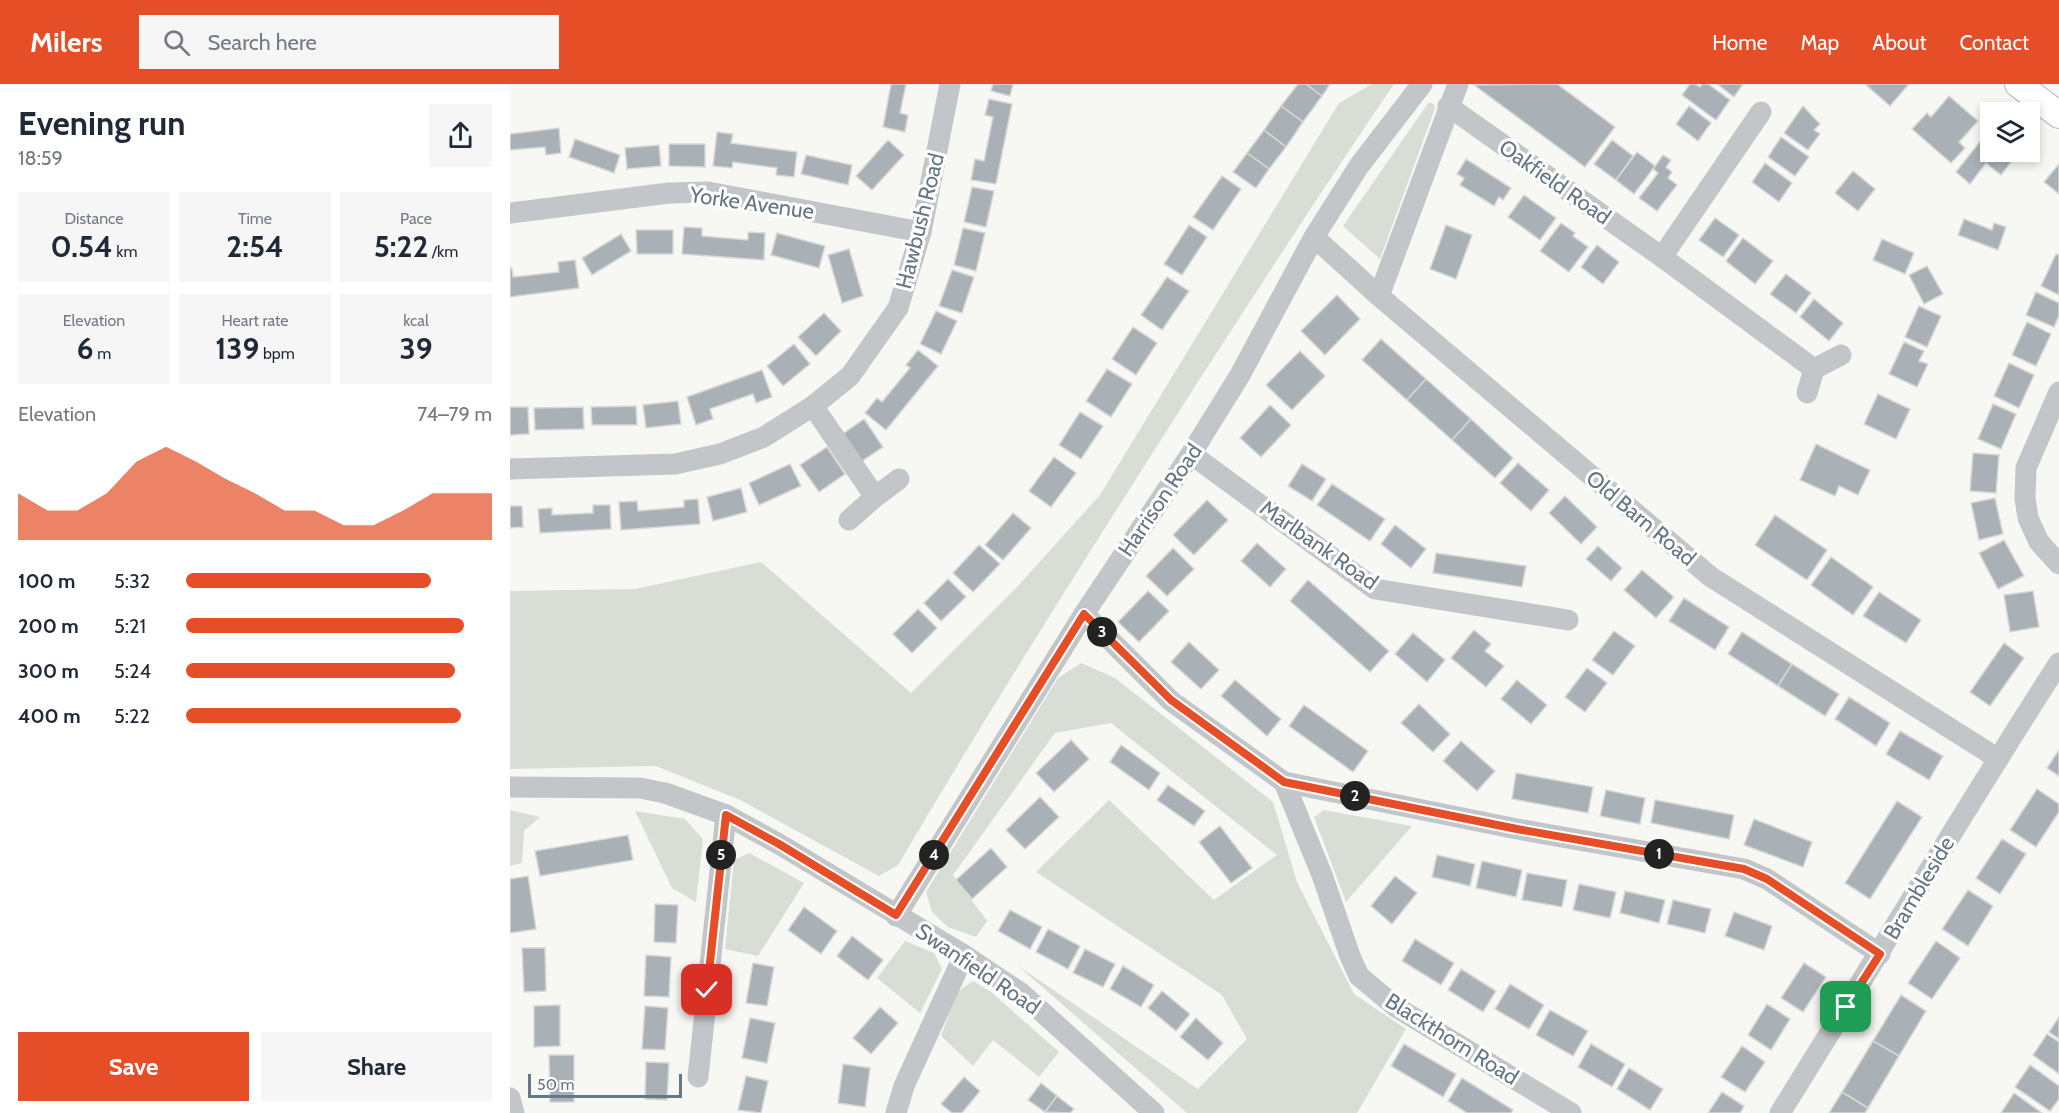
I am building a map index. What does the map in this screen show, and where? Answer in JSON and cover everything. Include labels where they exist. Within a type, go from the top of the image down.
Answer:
[{"type":"main road","points":[[2018,84],[2059,115]]},
{"type":"street","name":"Hawbush Road","points":[[510,470],[675,464],[720,454],[764,437],[813,406],[850,376],[898,308],[921,232],[950,84]]},
{"type":"street","name":"Harrison Road","points":[[896,915],[1084,614],[1191,454],[1240,375],[1314,237],[1359,166],[1422,84]]},
{"type":"street","points":[[1379,296],[1458,84]]},
{"type":"street","name":"Oakfield Road","points":[[1448,106],[1662,257],[1814,369]]},
{"type":"street","points":[[1662,257],[1761,112]]},
{"type":"street","name":"Yorke Avenue","points":[[510,213],[669,193],[708,192],[921,232]]},
{"type":"street","name":"Old Barn Road","points":[[1314,237],[1379,296],[1711,577],[1997,758]]},
{"type":"street","points":[[1807,393],[1814,369],[1841,355]]},
{"type":"street","points":[[2059,392],[2026,468],[2025,498],[2028,518],[2039,542],[2059,564]]},
{"type":"street","points":[[813,406],[874,497]]},
{"type":"street","name":"Marlbank Road","points":[[1191,454],[1376,589],[1568,620]]},
{"type":"street","points":[[849,520],[874,497],[899,479]]},
{"type":"street","points":[[1084,614],[1171,700],[1284,782],[1517,829],[1744,869],[1767,879],[1880,954]]},
{"type":"street","name":"Brambleside","points":[[1780,1113],[1880,954],[1997,758],[2059,663]]},
{"type":"street","name":"Blackthorn Road","points":[[1284,782],[1322,875],[1359,976],[1396,1007],[1572,1113]]},
{"type":"street","name":"Swanfield Road","points":[[510,787],[640,788],[664,793],[726,815],[779,844],[964,955],[1021,993],[1154,1113]]},
{"type":"street","points":[[698,1077],[726,815]]},
{"type":"street","points":[[896,1113],[904,1086],[964,955]]},
{"type":"street","points":[[510,1098],[514,1113]]},
{"type":"shaded area","points":[[1372,84],[1394,84],[1267,275],[1117,509],[1006,686],[898,865],[879,876],[740,800],[656,766],[510,769],[510,591],[635,589],[761,562],[911,693],[1015,589],[1100,495],[1339,103]]},
{"type":"shaded area","points":[[1429,102],[1435,108],[1380,259],[1343,226]]},
{"type":"shaded area","points":[[1081,663],[1115,678],[1273,802],[1297,882],[1354,994],[1406,1029],[1357,1113],[1187,1113],[1017,965],[1198,1089],[1247,1039],[1222,995],[1036,872],[1109,800],[1214,900],[1277,855],[1111,723],[1055,733],[953,875],[987,921],[976,937],[948,927],[932,912],[926,892],[1058,678]]},
{"type":"shaded area","points":[[510,810],[540,817],[524,831],[522,863],[510,866]]},
{"type":"shaded area","points":[[1324,810],[1412,826],[1346,902],[1314,817]]},
{"type":"shaded area","points":[[635,811],[685,819],[703,839],[696,902],[672,888]]},
{"type":"shaded area","points":[[749,853],[804,883],[758,956],[725,949],[734,860]]},
{"type":"shaded area","points":[[905,941],[934,953],[942,969],[920,1013],[877,978]]},
{"type":"shaded area","points":[[973,981],[991,992],[1059,1052],[1039,1077],[993,1040],[973,1066],[941,1036],[957,992]]},
{"type":"building","points":[[891,84],[906,84],[900,113],[908,115],[905,132],[883,127]]},
{"type":"building","points":[[993,84],[1013,84],[1010,96],[991,91]]},
{"type":"building","points":[[1298,84],[1306,84],[1322,96],[1303,122],[1281,106]]},
{"type":"building","points":[[1306,84],[1330,84],[1322,96]]},
{"type":"building","points":[[1557,84],[1615,127],[1585,167],[1474,85]]},
{"type":"building","points":[[1690,84],[1700,87],[1702,84],[1708,84],[1730,100],[1716,120],[1682,95]]},
{"type":"building","points":[[1717,84],[1743,84],[1734,97]]},
{"type":"building","points":[[1865,84],[1909,84],[1890,106]]},
{"type":"building","points":[[1949,96],[1978,121],[1959,142],[1965,148],[1951,163],[1912,129],[1927,113],[1931,117]]},
{"type":"building","points":[[989,99],[1012,104],[996,184],[971,180],[975,159],[984,161],[993,117],[985,115]]},
{"type":"building","points":[[1281,106],[1303,122],[1286,147],[1264,130]]},
{"type":"building","points":[[1689,106],[1711,123],[1698,141],[1676,124]]},
{"type":"building","points":[[1803,106],[1820,124],[1814,130],[1820,134],[1808,150],[1784,133]]},
{"type":"building","points":[[559,128],[561,153],[546,155],[545,147],[510,150],[510,134]]},
{"type":"building","points":[[1264,130],[1286,147],[1269,169],[1247,153]]},
{"type":"building","points":[[717,132],[733,134],[731,143],[797,152],[794,177],[776,175],[777,168],[733,162],[732,168],[713,166]]},
{"type":"building","points":[[1781,137],[1809,157],[1795,176],[1768,157]]},
{"type":"building","points":[[575,139],[620,155],[614,173],[569,157]]},
{"type":"building","points":[[888,140],[904,155],[872,190],[856,176]]},
{"type":"building","points":[[1612,140],[1633,156],[1616,180],[1594,164]]},
{"type":"building","points":[[1980,142],[1980,162],[2011,162],[2001,175],[1986,163],[1970,184],[1956,172]]},
{"type":"building","points":[[669,144],[705,144],[705,167],[669,166]]},
{"type":"building","points":[[659,145],[661,166],[627,169],[625,148]]},
{"type":"building","points":[[1637,152],[1655,166],[1634,194],[1616,180]]},
{"type":"building","points":[[1247,153],[1269,169],[1256,188],[1233,172]]},
{"type":"building","points":[[806,155],[852,165],[848,185],[801,174]]},
{"type":"building","points":[[1663,155],[1671,160],[1666,167],[1672,172],[1668,178],[1677,185],[1657,211],[1639,198],[1658,173],[1653,169]]},
{"type":"building","points":[[1466,159],[1511,188],[1503,200],[1499,197],[1494,206],[1460,185],[1464,178],[1457,174]]},
{"type":"building","points":[[1765,163],[1792,183],[1779,202],[1752,182]]},
{"type":"building","points":[[2059,164],[2059,194],[2044,182]]},
{"type":"building","points":[[1853,171],[1875,189],[1858,211],[1835,193]]},
{"type":"building","points":[[1222,176],[1241,189],[1213,230],[1193,217]]},
{"type":"building","points":[[972,187],[994,191],[986,227],[964,222]]},
{"type":"building","points":[[1524,195],[1556,218],[1540,240],[1508,217]]},
{"type":"building","points":[[1715,218],[1739,235],[1723,257],[1699,240]]},
{"type":"building","points":[[1964,219],[1992,230],[1994,223],[2006,227],[1998,250],[1958,235]]},
{"type":"building","points":[[1561,223],[1575,233],[1573,236],[1588,247],[1569,272],[1540,251]]},
{"type":"building","points":[[1189,225],[1207,237],[1182,275],[1164,264]]},
{"type":"building","points":[[1446,225],[1472,235],[1456,279],[1430,269]]},
{"type":"building","points":[[684,227],[702,228],[702,236],[748,240],[748,232],[765,233],[764,260],[682,254]]},
{"type":"building","points":[[963,228],[985,233],[976,271],[954,265]]},
{"type":"building","points":[[636,230],[673,230],[673,254],[637,254]]},
{"type":"building","points":[[777,233],[825,246],[819,268],[771,255]]},
{"type":"building","points":[[621,234],[631,251],[592,275],[582,258]]},
{"type":"building","points":[[1743,238],[1773,261],[1755,284],[1726,261]]},
{"type":"building","points":[[1882,239],[1914,253],[1905,274],[1873,260]]},
{"type":"building","points":[[1597,245],[1619,262],[1603,284],[1581,267]]},
{"type":"building","points":[[849,249],[863,296],[842,303],[828,255]]},
{"type":"building","points":[[2056,254],[2059,255],[2059,295],[2041,286]]},
{"type":"building","points":[[575,260],[579,288],[510,297],[510,268],[512,268],[513,277],[559,272],[558,262]]},
{"type":"building","points":[[1927,266],[1943,294],[1924,304],[1909,275]]},
{"type":"building","points":[[952,270],[974,277],[962,313],[939,306]]},
{"type":"building","points":[[1786,274],[1811,293],[1796,313],[1770,294]]},
{"type":"building","points":[[1167,277],[1189,291],[1162,330],[1141,315]]},
{"type":"building","points":[[2036,292],[2059,303],[2059,316],[2054,327],[2026,315]]},
{"type":"building","points":[[1337,295],[1360,319],[1325,355],[1301,331]]},
{"type":"building","points":[[1814,299],[1843,323],[1829,341],[1800,317]]},
{"type":"building","points":[[1919,306],[1941,316],[1927,347],[1905,337]]},
{"type":"building","points":[[936,311],[957,321],[941,354],[920,344]]},
{"type":"building","points":[[824,313],[841,331],[816,356],[798,337]]},
{"type":"building","points":[[2027,322],[2051,334],[2036,366],[2012,355]]},
{"type":"building","points":[[1133,327],[1157,343],[1136,375],[1112,359]]},
{"type":"building","points":[[1381,339],[1426,379],[1407,400],[1362,360]]},
{"type":"building","points":[[1904,342],[1924,351],[1919,361],[1928,364],[1917,387],[1889,374]]},
{"type":"building","points":[[794,344],[810,364],[783,386],[767,366]]},
{"type":"building","points":[[918,350],[938,366],[886,430],[865,413],[877,398],[882,402],[910,368],[906,365]]},
{"type":"building","points":[[1300,351],[1325,376],[1292,410],[1266,385]]},
{"type":"building","points":[[2009,363],[2034,375],[2019,408],[1994,396]]},
{"type":"building","points":[[1107,369],[1132,384],[1111,417],[1086,401]]},
{"type":"building","points":[[762,370],[772,397],[756,403],[753,394],[710,409],[713,419],[696,425],[687,397]]},
{"type":"building","points":[[1426,379],[1471,419],[1452,440],[1407,400]]},
{"type":"building","points":[[1878,394],[1910,409],[1896,439],[1864,424]]},
{"type":"building","points":[[678,401],[681,424],[646,428],[643,405]]},
{"type":"building","points":[[1993,404],[2016,414],[2001,449],[1978,439]]},
{"type":"building","points":[[1270,405],[1291,425],[1261,457],[1240,438]]},
{"type":"building","points":[[636,406],[637,425],[592,425],[591,407]]},
{"type":"building","points":[[510,407],[528,407],[529,434],[510,435]]},
{"type":"building","points":[[583,407],[584,429],[535,430],[534,408]]},
{"type":"building","points":[[1080,412],[1103,426],[1081,459],[1059,445]]},
{"type":"building","points":[[864,419],[883,447],[859,463],[840,436]]},
{"type":"building","points":[[1471,419],[1513,458],[1495,478],[1452,440]]},
{"type":"building","points":[[1816,444],[1870,470],[1858,495],[1839,486],[1835,496],[1800,480]]},
{"type":"building","points":[[827,447],[845,474],[819,492],[800,465]]},
{"type":"building","points":[[1973,453],[1999,455],[1996,493],[1970,491]]},
{"type":"building","points":[[1054,457],[1076,473],[1051,507],[1029,491]]},
{"type":"building","points":[[1518,463],[1549,490],[1531,511],[1500,483]]},
{"type":"building","points":[[790,464],[801,486],[759,505],[749,483]]},
{"type":"building","points":[[1302,464],[1326,479],[1312,501],[1288,486]]},
{"type":"building","points":[[1332,484],[1385,519],[1370,541],[1317,505]]},
{"type":"building","points":[[741,488],[747,512],[713,521],[707,497]]},
{"type":"building","points":[[1565,496],[1597,527],[1581,544],[1549,513]]},
{"type":"building","points":[[1995,498],[2003,534],[1979,540],[1971,503]]},
{"type":"building","points":[[698,499],[700,524],[621,530],[619,502],[637,501],[638,511],[684,507],[684,500]]},
{"type":"building","points":[[1207,500],[1228,520],[1194,555],[1173,535]]},
{"type":"building","points":[[593,505],[610,505],[611,529],[540,533],[538,509],[552,508],[552,515],[593,513]]},
{"type":"building","points":[[510,506],[522,506],[523,527],[510,528]]},
{"type":"building","points":[[1013,513],[1031,528],[1003,560],[985,545]]},
{"type":"building","points":[[1775,515],[1827,550],[1807,580],[1755,545]]},
{"type":"building","points":[[1395,525],[1426,549],[1411,568],[1381,544]]},
{"type":"building","points":[[2004,540],[2024,576],[1998,589],[1979,553]]},
{"type":"building","points":[[1257,543],[1286,569],[1270,587],[1241,561]]},
{"type":"building","points":[[979,545],[1000,564],[973,592],[953,573]]},
{"type":"building","points":[[1598,546],[1622,568],[1611,581],[1586,559]]},
{"type":"building","points":[[1173,548],[1194,569],[1167,596],[1146,576]]},
{"type":"building","points":[[1436,553],[1526,566],[1522,587],[1433,573]]},
{"type":"building","points":[[1831,557],[1873,587],[1853,615],[1811,585]]},
{"type":"building","points":[[1642,570],[1674,597],[1656,618],[1624,590]]},
{"type":"building","points":[[948,579],[966,597],[941,621],[924,603]]},
{"type":"building","points":[[1308,580],[1389,651],[1370,672],[1290,601]]},
{"type":"building","points":[[1148,591],[1169,611],[1139,642],[1118,622]]},
{"type":"building","points":[[2033,591],[2039,627],[2010,632],[2004,595]]},
{"type":"building","points":[[1879,592],[1921,620],[1906,643],[1863,616]]},
{"type":"building","points":[[1684,598],[1729,627],[1715,650],[1669,621]]},
{"type":"building","points":[[918,609],[937,628],[912,653],[893,634]]},
{"type":"building","points":[[1474,630],[1491,644],[1485,651],[1504,666],[1486,687],[1451,658]]},
{"type":"building","points":[[1614,631],[1635,646],[1613,675],[1592,660]]},
{"type":"building","points":[[1742,632],[1792,664],[1778,686],[1728,654]]},
{"type":"building","points":[[1413,633],[1445,660],[1427,682],[1395,654]]},
{"type":"building","points":[[1189,642],[1219,670],[1201,689],[1171,662]]},
{"type":"building","points":[[2004,643],[2024,658],[1990,706],[1970,692]]},
{"type":"building","points":[[1792,664],[1839,694],[1825,716],[1778,686]]},
{"type":"building","points":[[1587,668],[1607,683],[1585,712],[1565,697]]},
{"type":"building","points":[[1235,680],[1281,719],[1267,736],[1221,696]]},
{"type":"building","points":[[1517,680],[1547,705],[1531,724],[1501,699]]},
{"type":"building","points":[[1849,697],[1890,723],[1876,746],[1835,719]]},
{"type":"building","points":[[1419,704],[1450,734],[1433,752],[1401,723]]},
{"type":"building","points":[[1304,705],[1368,751],[1353,772],[1289,726]]},
{"type":"building","points":[[1900,731],[1943,756],[1929,780],[1886,754]]},
{"type":"building","points":[[1071,740],[1089,759],[1054,792],[1036,773]]},
{"type":"building","points":[[1461,741],[1495,771],[1477,791],[1443,761]]},
{"type":"building","points":[[1121,745],[1160,773],[1149,790],[1110,762]]},
{"type":"building","points":[[2059,750],[2059,776],[2047,768]]},
{"type":"building","points":[[1516,773],[1593,787],[1588,813],[1512,799]]},
{"type":"building","points":[[1168,785],[1205,811],[1194,826],[1157,800]]},
{"type":"building","points":[[2037,789],[2059,804],[2059,812],[2036,847],[2010,830]]},
{"type":"building","points":[[1606,790],[1645,798],[1640,824],[1600,816]]},
{"type":"building","points":[[1040,797],[1059,817],[1025,849],[1006,830]]},
{"type":"building","points":[[1655,800],[1734,815],[1729,839],[1651,823]]},
{"type":"building","points":[[1897,801],[1922,817],[1870,899],[1845,883]]},
{"type":"building","points":[[1754,819],[1812,842],[1803,867],[1744,845]]},
{"type":"building","points":[[1220,826],[1252,868],[1231,883],[1199,842]]},
{"type":"building","points":[[628,835],[633,860],[540,876],[535,851]]},
{"type":"building","points":[[2002,839],[2026,854],[2000,894],[1976,878]]},
{"type":"building","points":[[991,848],[1007,867],[972,899],[956,880]]},
{"type":"building","points":[[1437,855],[1475,864],[1470,886],[1432,877]]},
{"type":"building","points":[[1482,861],[1522,870],[1516,897],[1476,888]]},
{"type":"building","points":[[1527,873],[1567,880],[1562,907],[1522,900]]},
{"type":"building","points":[[528,876],[536,929],[510,933],[510,879]]},
{"type":"building","points":[[1395,876],[1417,893],[1392,924],[1371,906]]},
{"type":"building","points":[[1579,884],[1616,892],[1610,918],[1573,910]]},
{"type":"building","points":[[1968,890],[1993,906],[1968,946],[1942,929]]},
{"type":"building","points":[[1625,891],[1665,900],[1659,923],[1620,913]]},
{"type":"building","points":[[1673,900],[1711,909],[1705,933],[1667,924]]},
{"type":"building","points":[[655,904],[678,905],[676,943],[654,942]]},
{"type":"building","points":[[804,907],[837,931],[821,954],[788,930]]},
{"type":"building","points":[[1010,910],[1042,927],[1030,949],[998,931]]},
{"type":"building","points":[[1734,912],[1772,926],[1764,950],[1725,936]]},
{"type":"building","points":[[1048,929],[1080,946],[1068,969],[1036,952]]},
{"type":"building","points":[[852,936],[883,960],[868,980],[837,956]]},
{"type":"building","points":[[1415,939],[1454,963],[1441,985],[1402,961]]},
{"type":"building","points":[[1936,941],[1960,958],[1932,999],[1908,983]]},
{"type":"building","points":[[522,948],[545,948],[546,991],[524,992]]},
{"type":"building","points":[[1085,949],[1115,964],[1103,987],[1073,973]]},
{"type":"building","points":[[646,955],[671,957],[669,997],[644,996]]},
{"type":"building","points":[[753,963],[774,967],[767,1006],[746,1003]]},
{"type":"building","points":[[1804,963],[1826,977],[1803,1012],[1781,998]]},
{"type":"building","points":[[1123,966],[1154,985],[1141,1007],[1110,989]]},
{"type":"building","points":[[1461,969],[1496,991],[1483,1012],[1448,990]]},
{"type":"building","points":[[1510,984],[1544,1005],[1529,1029],[1495,1009]]},
{"type":"building","points":[[1162,991],[1190,1014],[1176,1031],[1148,1008]]},
{"type":"building","points":[[1901,995],[1926,1011],[1899,1056],[1873,1041]]},
{"type":"building","points":[[1767,1004],[1790,1019],[1771,1050],[1748,1035]]},
{"type":"building","points":[[560,1005],[560,1046],[534,1047],[534,1006]]},
{"type":"building","points":[[645,1006],[668,1008],[665,1050],[642,1049]]},
{"type":"building","points":[[880,1007],[898,1023],[871,1054],[853,1038]]},
{"type":"building","points":[[1550,1010],[1588,1031],[1573,1056],[1536,1035]]},
{"type":"building","points":[[2059,1017],[2059,1039],[2049,1032]]},
{"type":"building","points":[[750,1018],[775,1023],[767,1063],[742,1058]]},
{"type":"building","points":[[1196,1018],[1223,1043],[1208,1060],[1180,1037]]},
{"type":"building","points":[[2047,1034],[2059,1042],[2059,1074],[2033,1055]]},
{"type":"building","points":[[1873,1041],[1899,1056],[1868,1108],[1842,1092]]},
{"type":"building","points":[[1404,1044],[1456,1074],[1443,1097],[1391,1066]]},
{"type":"building","points":[[1591,1044],[1625,1064],[1612,1087],[1578,1067]]},
{"type":"building","points":[[1742,1046],[1765,1062],[1745,1092],[1721,1077]]},
{"type":"building","points":[[549,1055],[574,1055],[574,1102],[550,1102]]},
{"type":"building","points":[[646,1062],[669,1063],[667,1100],[645,1099]]},
{"type":"building","points":[[843,1064],[870,1068],[865,1107],[838,1103]]},
{"type":"building","points":[[2030,1065],[2059,1086],[2059,1099],[2050,1111],[2015,1087]]},
{"type":"building","points":[[1629,1068],[1663,1089],[1650,1110],[1617,1089]]},
{"type":"building","points":[[746,1076],[768,1081],[761,1113],[738,1110]]},
{"type":"building","points":[[964,1077],[980,1091],[962,1113],[952,1113],[941,1104]]},
{"type":"building","points":[[1462,1078],[1513,1110],[1511,1113],[1467,1113],[1448,1101]]},
{"type":"building","points":[[1041,1083],[1057,1096],[1045,1112],[1028,1100]]},
{"type":"building","points":[[1722,1092],[1744,1106],[1740,1113],[1708,1113]]},
{"type":"building","points":[[1842,1092],[1868,1108],[1865,1113],[1829,1113]]},
{"type":"building","points":[[2014,1093],[2042,1113],[2001,1113]]},
{"type":"building","points":[[1057,1096],[1074,1109],[1070,1113],[1045,1112]]},
{"type":"route","points":[[707,990],[726,815],[779,844],[896,915],[1084,614],[1171,700],[1284,782],[1517,829],[1744,869],[1767,879],[1880,954],[1846,1007]]}]
